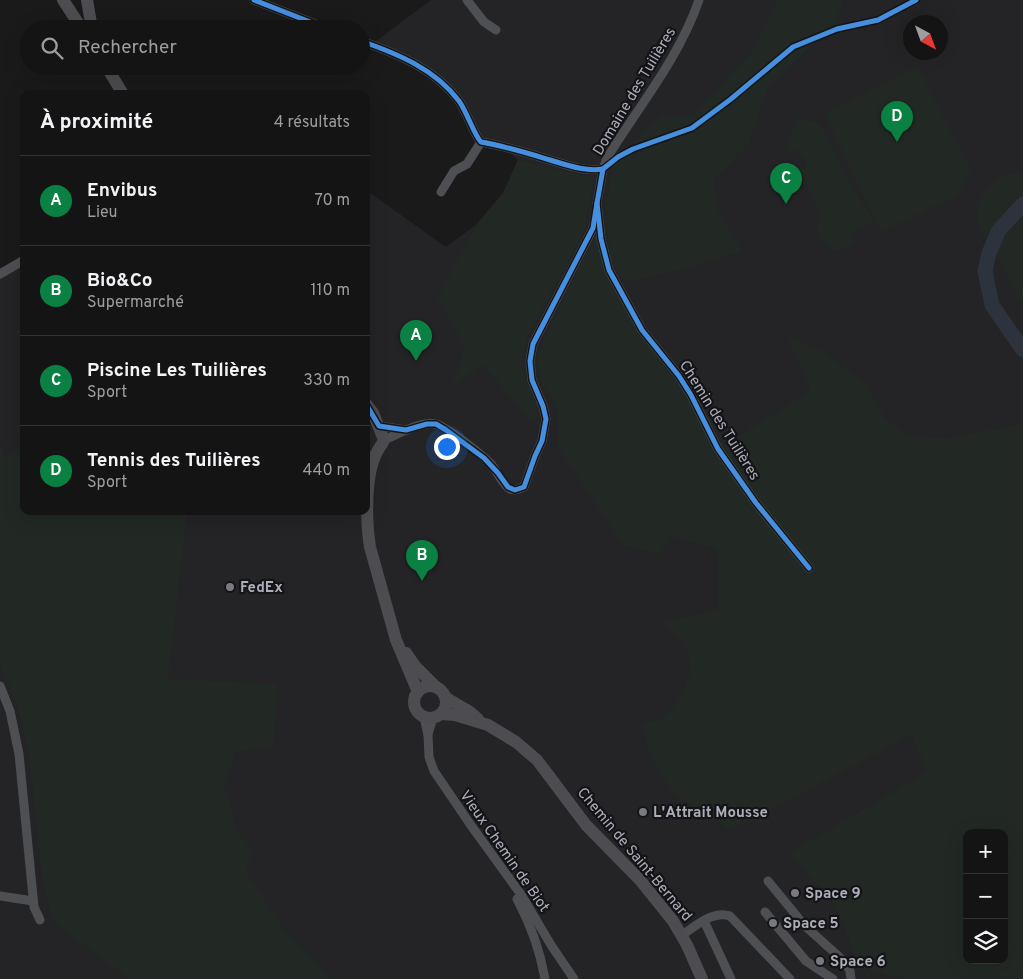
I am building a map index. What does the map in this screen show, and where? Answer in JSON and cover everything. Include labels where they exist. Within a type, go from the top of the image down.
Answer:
[{"type":"main road","points":[[63,0],[76,20]]},
{"type":"main road","points":[[87,0],[90,20]]},
{"type":"main road","points":[[111,75],[121,90]]},
{"type":"main road","points":[[370,411],[379,426],[382,444],[375,454],[370,473]]},
{"type":"main road","points":[[370,450],[374,450],[382,444]]},
{"type":"main road","points":[[368,515],[370,547],[396,640],[418,692]]},
{"type":"main road","points":[[396,640],[415,666],[442,691],[446,698],[446,707],[433,717],[420,715],[414,701],[418,692],[426,687],[436,687]]},
{"type":"main road","name":"Chemin de Saint-Bernard","points":[[446,698],[516,742],[538,760],[586,825],[640,880],[673,921],[682,935],[702,979]]},
{"type":"main road","name":"Chemin de Saint-Bernard","points":[[433,717],[454,715],[484,723]]},
{"type":"street","points":[[254,0],[305,20]]},
{"type":"street","points":[[467,0],[484,22],[496,30]]},
{"type":"street","name":"Domaine des Tuilières","points":[[603,169],[613,148],[674,56],[692,22],[699,0]]},
{"type":"street","points":[[370,44],[392,52],[435,75],[459,101],[482,142]]},
{"type":"street","points":[[482,142],[500,145],[572,166],[590,170],[603,169]]},
{"type":"street","points":[[441,192],[454,171],[468,164],[482,142]]},
{"type":"street","name":"Chemin des Tuilières","points":[[603,169],[598,203],[601,239],[608,270],[642,330],[679,376],[691,395],[718,449],[756,503],[809,568]]},
{"type":"street","points":[[382,444],[406,430],[427,424],[436,424],[484,458],[508,488],[519,489],[526,484],[542,441],[546,419],[543,406],[532,380],[530,361],[533,344],[593,228],[598,203]]},
{"type":"street","points":[[0,274],[20,262]]},
{"type":"street","points":[[379,426],[406,430]]},
{"type":"street","points":[[0,686],[10,711],[18,747],[33,901],[40,920]]},
{"type":"street","name":"Vieux Chemin de Biot","points":[[433,717],[428,735],[428,749],[434,771],[522,896],[574,979]]},
{"type":"street","points":[[505,874],[533,931],[545,979]]},
{"type":"street","points":[[768,881],[805,926],[845,962],[851,979]]},
{"type":"street","points":[[0,896],[33,901]]},
{"type":"street","points":[[765,912],[806,961],[833,979]]},
{"type":"street","points":[[682,935],[715,914],[730,916],[790,979]]},
{"type":"street","points":[[704,921],[731,979]]},
{"type":"shaded area","points":[[431,0],[1023,0],[1023,979],[0,979],[0,461],[6,457],[0,444],[0,268],[20,259],[20,515],[370,515],[370,193],[446,247],[477,224],[503,193],[518,160],[501,145],[481,142],[476,131],[435,75],[372,44]]},
{"type":"shaded area","points":[[778,0],[844,0],[835,23],[768,87],[748,144],[714,180],[718,210],[742,251],[691,267],[626,282],[612,264],[604,214],[613,166],[660,115],[693,115],[753,51]]},
{"type":"shaded area","points":[[917,67],[971,169],[957,195],[881,232],[825,114]]},
{"type":"shaded area","points":[[797,118],[818,123],[830,142],[849,182],[874,222],[851,234],[855,244],[834,252],[824,241],[817,227],[821,216],[801,171],[806,167],[805,159],[796,150],[785,151]]},
{"type":"shaded area","points":[[518,160],[594,178],[585,230],[526,340],[522,360],[526,381],[541,411],[532,422],[483,365],[453,384],[465,346],[437,298],[477,224],[503,193]]},
{"type":"shaded area","points":[[1023,171],[1023,303],[979,227],[976,206],[990,187],[1000,178]]},
{"type":"shaded area","points":[[597,232],[603,263],[613,289],[647,341],[723,446],[811,391],[787,336],[824,352],[864,383],[886,419],[907,436],[948,438],[1023,424],[1023,979],[904,979],[859,966],[837,908],[790,853],[927,772],[912,735],[730,830],[672,792],[649,753],[642,723],[660,721],[680,699],[691,670],[686,644],[664,622],[718,609],[718,549],[670,536],[660,553],[624,546],[558,447],[558,410],[540,380],[537,359]]},
{"type":"shaded area","points":[[0,444],[6,457],[20,448],[20,515],[187,515],[168,679],[277,684],[274,746],[236,752],[224,784],[237,832],[254,851],[245,870],[284,930],[332,979],[129,979],[53,922],[43,882],[29,754],[17,703],[0,665]]},
{"type":"waterway","points":[[1023,204],[999,230],[989,253],[985,271],[992,305],[1023,350]]},
{"type":"cycle path","points":[[254,0],[305,20]]},
{"type":"cycle path","points":[[603,169],[618,157],[633,149],[692,128],[731,99],[793,47],[837,29],[878,20],[916,0]]},
{"type":"cycle path","points":[[370,44],[402,57],[439,80],[459,101],[481,142],[516,150],[576,168],[603,169]]},
{"type":"cycle path","points":[[603,169],[597,203],[601,239],[609,270],[642,330],[679,376],[691,395],[718,449],[756,503],[809,568]]},
{"type":"cycle path","points":[[370,411],[379,426],[406,430],[427,424],[436,424],[484,458],[508,487],[515,490],[524,487],[542,441],[546,419],[543,406],[532,380],[530,361],[533,344],[593,228],[597,203]]},
{"type":"place","name":"Tennis des Tuilières","points":[[897,142]]},
{"type":"place","name":"Piscine Les Tuilières","points":[[786,204]]},
{"type":"place","name":"Envibus","points":[[416,361]]},
{"type":"place","name":"Bio&Co","points":[[422,581]]},
{"type":"place","name":"FedEx","points":[[230,587]]},
{"type":"place","name":"L'Attrait Mousse","points":[[643,812]]},
{"type":"place","name":"Space 9","points":[[795,893]]},
{"type":"place","name":"Space 5","points":[[773,923]]},
{"type":"place","name":"Space 6","points":[[820,961]]}]
